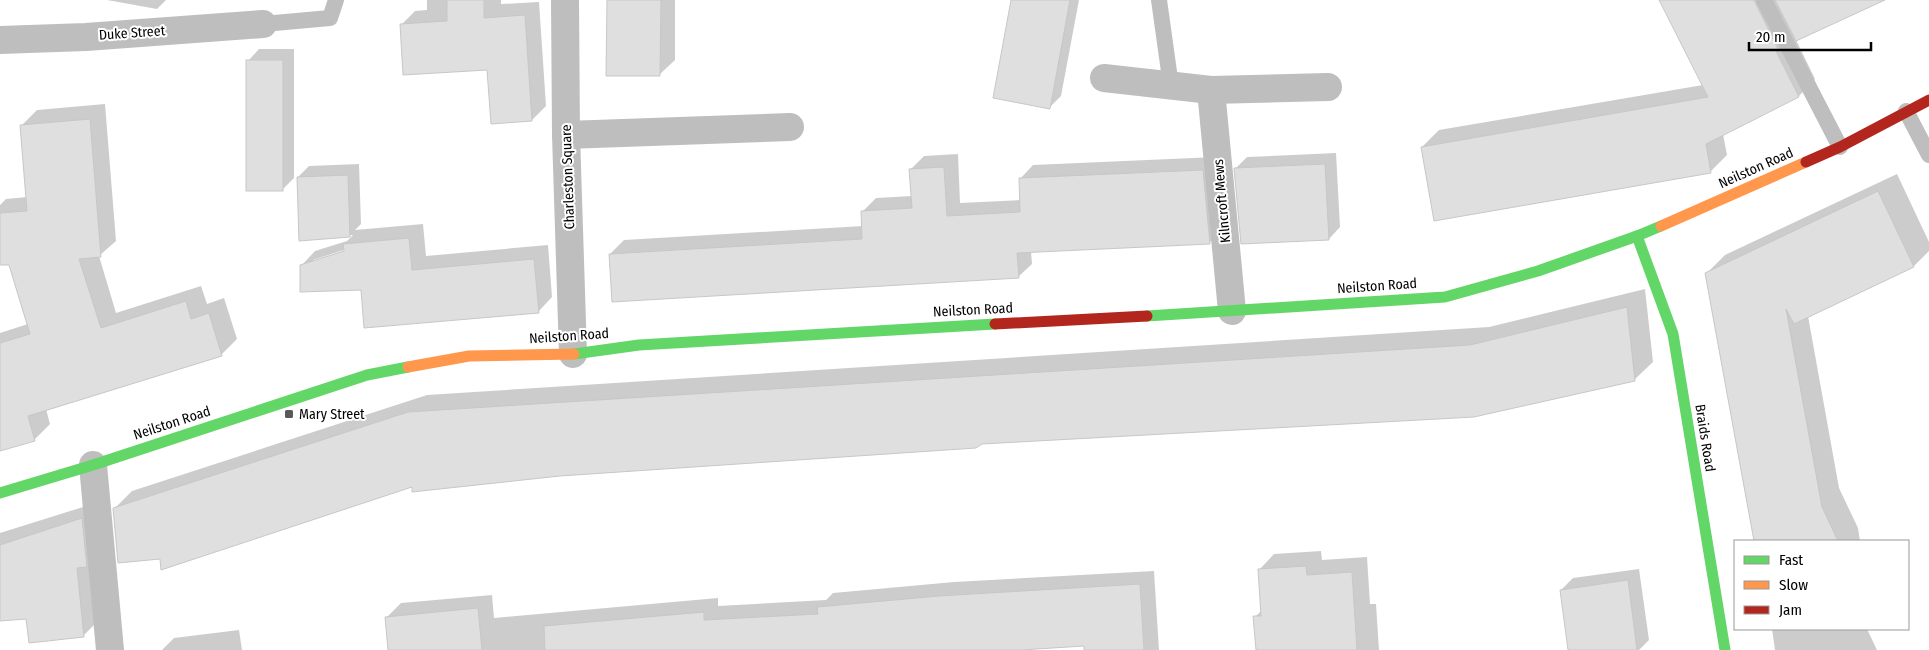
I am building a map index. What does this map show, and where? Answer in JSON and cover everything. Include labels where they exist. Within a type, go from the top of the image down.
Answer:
[{"type":"main road","name":"Neilston Road","points":[[0,493],[93,465],[367,375],[469,356],[573,354],[639,345],[778,335],[1232,311],[1445,297],[1538,271],[1637,236],[1840,147],[1929,100]]},
{"type":"main road","name":"Braids Road","points":[[1637,236],[1672,334],[1725,650]]},
{"type":"street","name":"Charleston Square","points":[[565,0],[566,135],[573,354]]},
{"type":"street","name":"Duke Street","points":[[0,40],[86,37],[264,24]]},
{"type":"street","points":[[1104,78],[1211,90],[1328,87]]},
{"type":"street","name":"Kilncroft Mews","points":[[1211,90],[1232,311]]},
{"type":"street","points":[[566,135],[790,127]]},
{"type":"street","points":[[93,465],[110,650]]},
{"type":"lane","points":[[264,24],[330,18],[336,0]]},
{"type":"lane","points":[[1159,0],[1171,86]]},
{"type":"lane","points":[[1764,0],[1840,147]]},
{"type":"lane","points":[[1906,111],[1929,155]]},
{"type":"building","points":[[447,0],[484,0],[484,18],[525,15],[532,121],[491,124],[487,70],[403,75],[400,24],[447,21]]},
{"type":"building","points":[[607,0],[661,0],[660,76],[606,76]]},
{"type":"building","points":[[1011,0],[1070,0],[1050,109],[993,98]]},
{"type":"building","points":[[1659,0],[1754,0],[1778,49],[1776,51],[1799,97],[1706,144],[1711,173],[1434,221],[1421,147],[1708,97]]},
{"type":"building","points":[[1775,0],[1885,0],[1796,41]]},
{"type":"building","points":[[246,60],[283,60],[283,191],[246,191]]},
{"type":"building","points":[[90,119],[101,257],[79,259],[101,328],[186,301],[191,319],[209,313],[222,356],[28,416],[35,441],[0,451],[0,343],[30,334],[9,265],[0,265],[0,213],[27,211],[20,125]]},
{"type":"building","points":[[1325,164],[1329,240],[1241,244],[1234,168]]},
{"type":"building","points":[[944,167],[947,216],[1020,212],[1019,178],[1203,170],[1210,244],[1017,253],[1019,278],[612,302],[609,254],[862,239],[861,211],[912,208],[909,169]]},
{"type":"building","points":[[348,175],[350,237],[299,241],[297,177]]},
{"type":"building","points":[[1878,191],[1914,267],[1794,324],[1786,309],[1822,507],[1838,540],[1754,540],[1705,273]]},
{"type":"building","points":[[409,238],[412,270],[534,259],[539,313],[364,328],[361,290],[300,292],[300,265],[344,251],[343,244]]},
{"type":"building","points":[[1627,307],[1635,381],[1474,417],[982,444],[976,448],[560,476],[412,492],[412,487],[161,570],[160,559],[118,563],[113,508],[408,412],[1470,345]]},
{"type":"building","points":[[82,518],[87,567],[77,568],[84,637],[29,643],[26,619],[0,621],[0,545]]},
{"type":"building","points":[[1306,566],[1307,575],[1352,572],[1357,650],[1256,650],[1253,616],[1261,616],[1258,569]]},
{"type":"building","points":[[1628,580],[1637,650],[1568,650],[1560,590]]},
{"type":"building","points":[[1140,584],[1144,650],[1084,650],[1084,646],[1021,650],[545,650],[544,626],[704,612],[704,620],[818,614],[817,607],[939,596]]},
{"type":"building","points":[[478,608],[482,650],[388,650],[385,617]]},
{"type":"traffic: fast","points":[[1147,316],[1445,297],[1538,271],[1661,226]]},
{"type":"traffic: fast","points":[[1637,236],[1673,334],[1725,650]]},
{"type":"traffic: fast","points":[[574,354],[639,345],[995,324]]},
{"type":"traffic: fast","points":[[0,493],[93,465],[367,375],[408,367]]},
{"type":"traffic: slow","points":[[1661,226],[1806,162]]},
{"type":"traffic: slow","points":[[408,367],[469,356],[574,354]]},
{"type":"traffic: jam","points":[[1806,162],[1840,147],[1929,100]]},
{"type":"traffic: jam","points":[[995,324],[1147,316]]},
{"type":"place","name":"Mary Street","points":[[289,414]]}]
